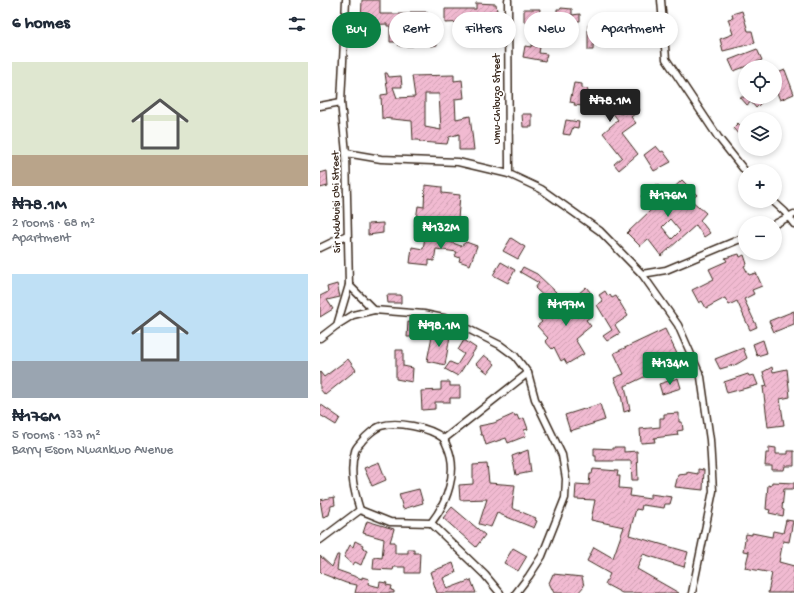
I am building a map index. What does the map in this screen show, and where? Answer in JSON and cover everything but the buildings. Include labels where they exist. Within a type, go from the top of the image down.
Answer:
[{"type":"street","name":"Sir Ndubuisi Obi Street","points":[[337,325],[349,285],[346,153],[341,102],[346,0]]},
{"type":"street","name":"Umu-Chibuzo Street","points":[[508,0],[508,174]]},
{"type":"street","points":[[660,0],[666,59],[718,137],[739,164]]},
{"type":"street","points":[[320,106],[341,102]]},
{"type":"street","points":[[346,153],[381,159],[458,162],[508,174],[541,189],[600,231],[642,274],[678,325],[701,377],[710,440],[713,491],[692,593]]},
{"type":"street","points":[[782,208],[792,216],[794,224]]},
{"type":"street","points":[[782,221],[792,216]]},
{"type":"street","points":[[320,248],[347,235]]},
{"type":"street","points":[[642,274],[666,270],[738,240]]},
{"type":"street","points":[[349,285],[374,310]]},
{"type":"street","points":[[320,338],[337,325],[354,315],[374,310],[424,314],[448,319],[500,345],[515,356],[528,373],[535,399],[562,455],[566,479],[565,498],[542,556],[516,593]]},
{"type":"street","points":[[444,439],[528,373]]},
{"type":"street","points":[[431,523],[440,512],[446,498],[452,470],[452,459],[444,439],[432,432],[396,423],[380,426],[365,438],[355,449],[352,467],[353,490],[360,510],[390,522],[431,523],[485,575],[500,593]]},
{"type":"street","points":[[320,540],[360,510]]}]
